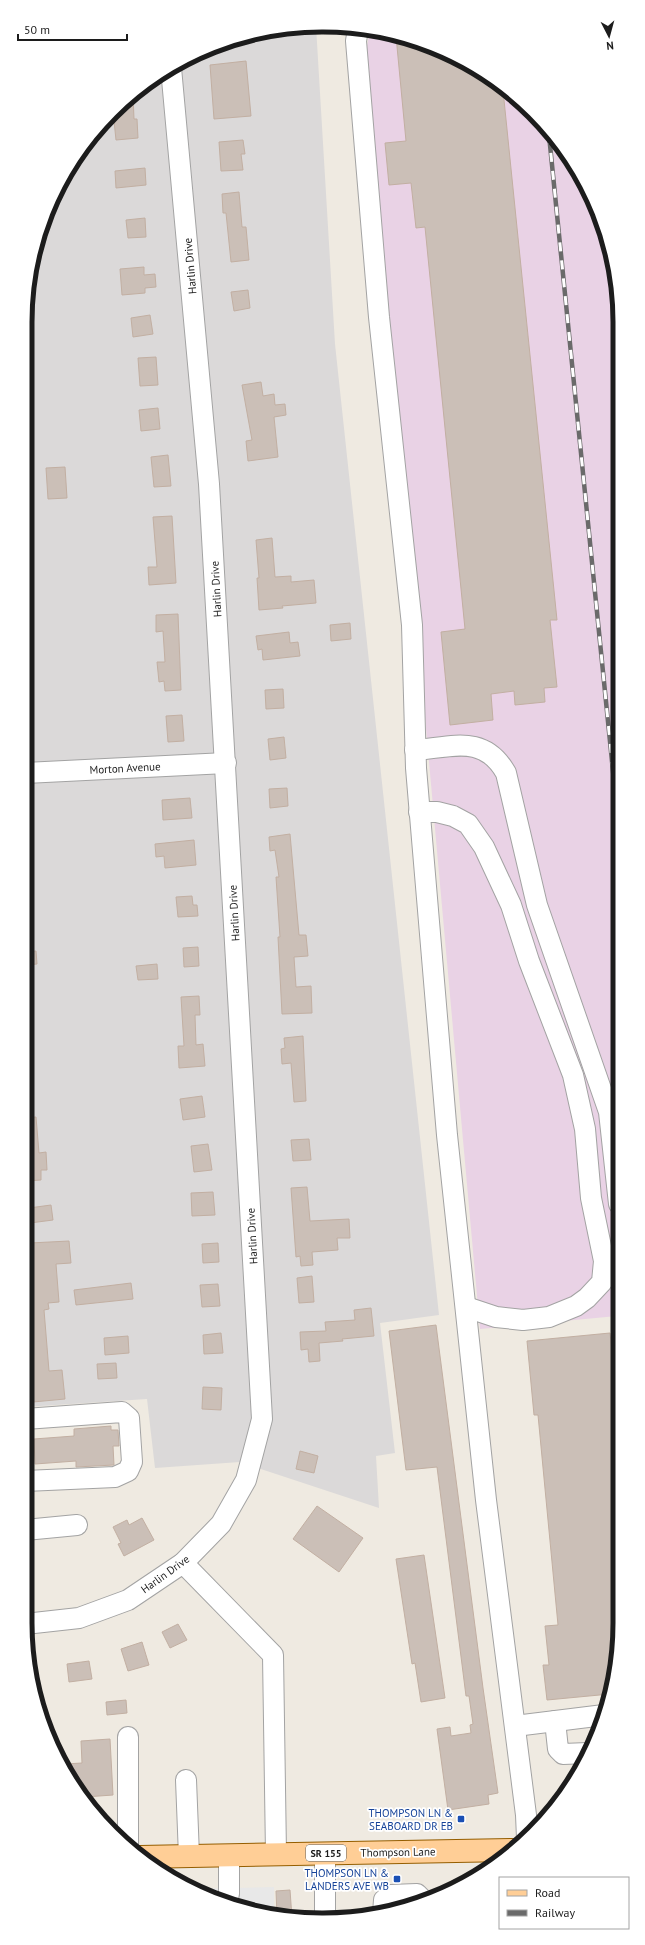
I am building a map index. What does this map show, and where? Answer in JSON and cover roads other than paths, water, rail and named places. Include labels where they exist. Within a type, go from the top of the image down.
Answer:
[{"type":"main road","name":"Thompson Lane","points":[[152,1858],[503,1850]]},
{"type":"street","points":[[357,34],[356,41],[379,317],[412,626],[415,750],[418,797],[448,1135],[486,1500],[527,1829]]},
{"type":"street","name":"Harlin Drive","points":[[32,1623],[79,1618],[128,1600],[183,1563],[221,1524],[246,1480],[262,1419],[209,484],[172,74]]},
{"type":"street","points":[[415,750],[473,745],[488,751],[500,763],[506,773],[537,905],[609,1112],[613,1149]]},
{"type":"street","name":"Morton Avenue","points":[[32,773],[226,763]]},
{"type":"street","points":[[418,797],[437,812],[453,816],[468,824],[484,847],[511,905],[529,961],[573,1075],[585,1129],[591,1198],[604,1261],[602,1282],[587,1298],[576,1306],[549,1317],[523,1320],[496,1317],[466,1307]]},
{"type":"street","points":[[32,1418],[122,1412],[129,1418],[132,1462],[128,1471],[115,1477],[32,1481]]},
{"type":"street","points":[[32,1529],[77,1525]]},
{"type":"street","points":[[183,1563],[273,1655],[276,1854]]},
{"type":"street","points":[[514,1726],[598,1716]]},
{"type":"street","points":[[555,1721],[558,1749],[563,1754],[582,1753]]},
{"type":"street","points":[[128,1737],[128,1838]]},
{"type":"street","points":[[186,1780],[189,1856]]},
{"type":"street","points":[[325,1853],[325,1913]]},
{"type":"street","points":[[229,1855],[229,1894]]},
{"type":"street","points":[[387,1905],[384,1900],[391,1894],[417,1894],[420,1897]]},
{"type":"railway","points":[[550,142],[613,771]]},
{"type":"place","name":"THOMPSON LN & SEABOARD DR EB","points":[[461,1819]]},
{"type":"place","name":"THOMPSON LN & LANDERS AVE WB","points":[[397,1879]]}]
